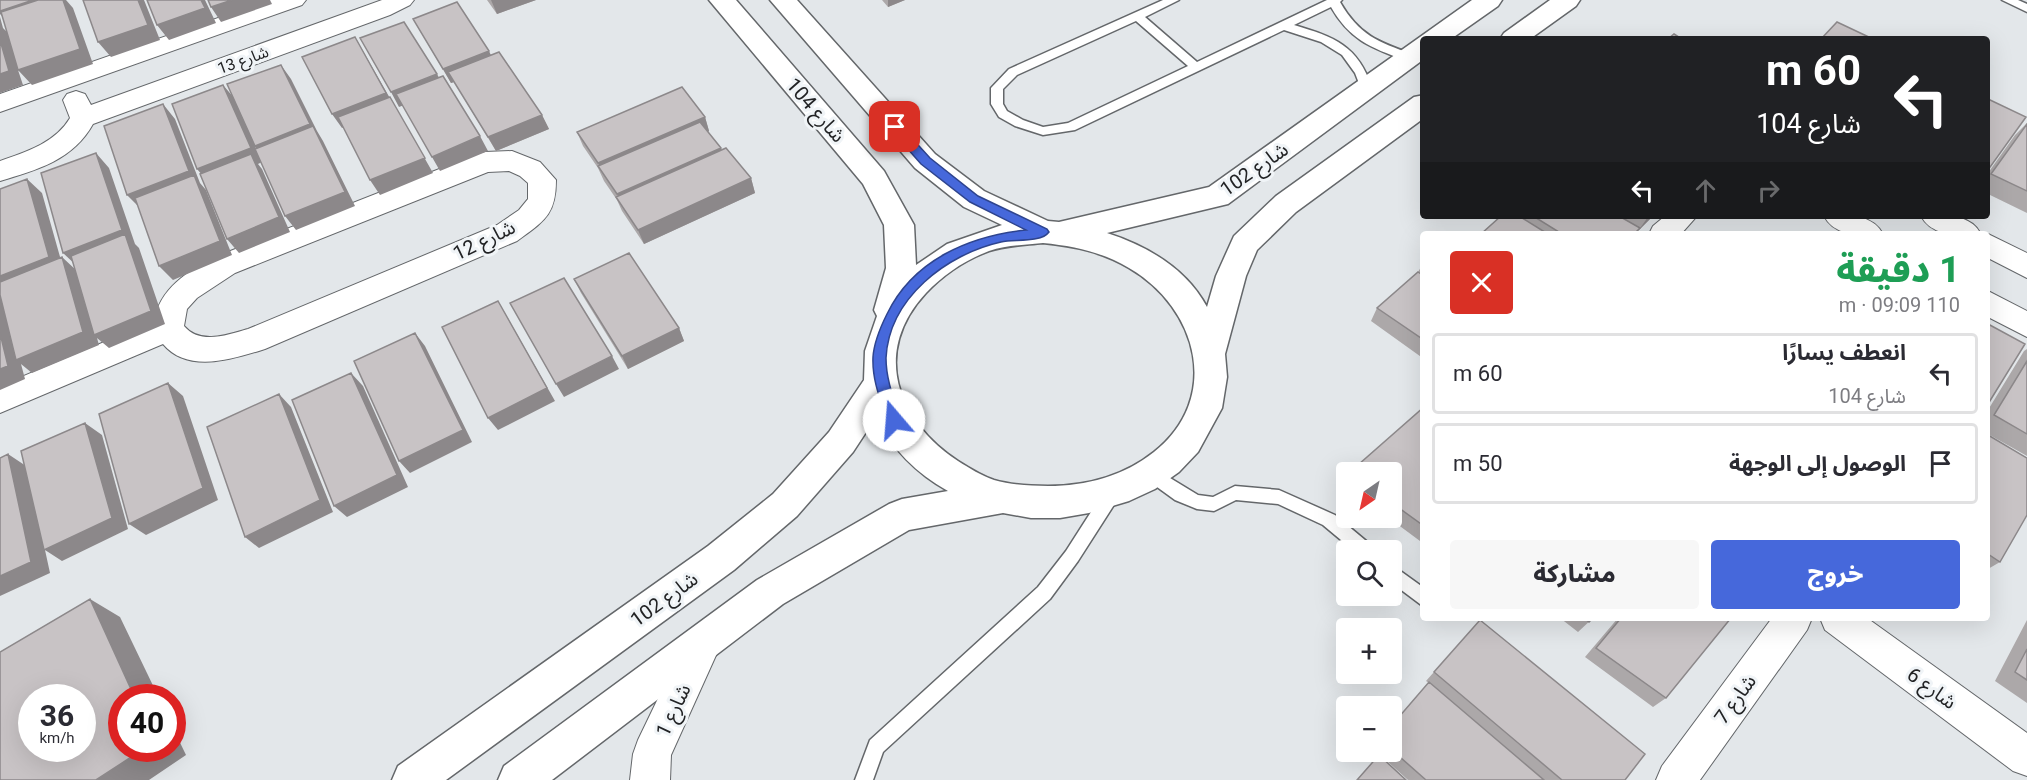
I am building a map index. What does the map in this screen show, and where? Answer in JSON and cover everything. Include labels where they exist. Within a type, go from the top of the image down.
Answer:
[{"type":"street","points":[[0,103],[294,0]]},
{"type":"street","name":"شارع 13","points":[[83,118],[381,10],[402,0]]},
{"type":"street","name":"شارع 104","points":[[722,0],[874,178],[899,225],[901,268],[884,333]]},
{"type":"street","points":[[783,0],[926,161],[974,199],[1050,233],[1101,241],[1141,258],[1173,283],[1197,315],[1210,352]]},
{"type":"street","points":[[1437,36],[1489,0]]},
{"type":"street","points":[[1517,36],[1567,0]]},
{"type":"street","name":"شارع 102","points":[[1050,233],[1218,196],[1416,51]]},
{"type":"street","points":[[0,171],[63,146],[76,132],[83,118],[70,79]]},
{"type":"street","points":[[518,780],[770,592],[902,515],[1004,498],[1060,502],[1113,492],[1152,474],[1181,448],[1201,418],[1211,386],[1210,352],[1231,276],[1245,244],[1286,204],[1420,107]]},
{"type":"street","name":"شارع 12","points":[[512,161],[530,169],[542,180],[542,201],[529,218],[507,232],[254,340],[222,348],[198,349],[181,343],[168,328],[169,311],[181,295],[204,277],[236,261],[485,162],[512,161]]},
{"type":"street","points":[[1667,231],[1680,219]]},
{"type":"street","points":[[1843,219],[1864,231]]},
{"type":"street","points":[[1940,219],[1962,231]]},
{"type":"street","points":[[1004,498],[958,481],[920,453],[894,420],[881,382],[880,357],[884,333],[901,299],[927,271],[961,250],[990,240],[1050,233]]},
{"type":"street","points":[[1990,246],[2027,267]]},
{"type":"street","points":[[1990,304],[2027,325]]},
{"type":"street","points":[[0,400],[168,328]]},
{"type":"street","name":"شارع 102","points":[[412,780],[721,558],[785,505],[841,442],[881,382]]},
{"type":"street","name":"شارع 7","points":[[1676,780],[1792,621]]},
{"type":"street","name":"شارع 6","points":[[1842,621],[2027,758]]},
{"type":"street","name":"شارع 1","points":[[650,780],[652,754],[704,642]]},
{"type":"lane","points":[[1173,0],[1014,72],[997,88],[997,105],[1003,114],[1019,123],[1043,130],[1071,128],[1335,1],[1349,28],[1364,39],[1416,51]]},
{"type":"lane","points":[[2008,0],[2027,8]]},
{"type":"lane","points":[[1137,16],[1196,68]]},
{"type":"lane","points":[[1285,26],[1320,37],[1355,58],[1362,71],[1366,88]]},
{"type":"lane","points":[[1152,474],[1181,495],[1197,502],[1214,504],[1235,493],[1279,497],[1329,520],[1353,540]]},
{"type":"lane","points":[[864,780],[876,746],[1044,592],[1072,556],[1113,492]]},
{"type":"lane","points":[[1402,581],[1420,596]]},
{"type":"building","points":[[0,0],[33,0],[0,11]]},
{"type":"building","points":[[38,0],[63,0],[80,49],[18,70],[1,12]]},
{"type":"building","points":[[83,0],[138,0],[148,25],[98,42]]},
{"type":"building","points":[[147,0],[201,0],[205,8],[157,25]]},
{"type":"building","points":[[208,0],[232,0],[211,7]]},
{"type":"building","points":[[457,2],[489,51],[443,69],[413,19]]},
{"type":"building","points":[[404,22],[437,74],[391,92],[360,38]]},
{"type":"building","points":[[1837,22],[1867,36],[1824,36]]},
{"type":"building","points":[[355,37],[386,93],[332,114],[302,57]]},
{"type":"building","points":[[0,40],[9,71],[0,74]]},
{"type":"building","points":[[499,52],[542,115],[488,137],[448,72]]},
{"type":"building","points":[[281,65],[310,124],[255,146],[227,84]]},
{"type":"building","points":[[443,76],[480,136],[432,157],[396,94]]},
{"type":"building","points":[[223,85],[251,148],[197,169],[172,104]]},
{"type":"building","points":[[682,87],[705,117],[598,163],[577,132]]},
{"type":"building","points":[[390,97],[425,158],[370,180],[338,117]]},
{"type":"building","points":[[1990,100],[2026,117],[1990,167]]},
{"type":"building","points":[[163,104],[189,171],[127,195],[104,126]]},
{"type":"building","points":[[700,122],[721,148],[617,194],[598,166]]},
{"type":"building","points":[[2027,124],[2027,191],[1991,174]]},
{"type":"building","points":[[313,126],[345,192],[285,216],[255,149]]},
{"type":"building","points":[[726,148],[751,178],[638,230],[616,197]]},
{"type":"building","points":[[96,153],[122,230],[63,253],[41,173]]},
{"type":"building","points":[[251,154],[279,217],[227,239],[200,174]]},
{"type":"building","points":[[194,175],[220,241],[159,266],[135,198]]},
{"type":"building","points":[[27,179],[49,257],[0,276],[0,189]]},
{"type":"building","points":[[1498,219],[1524,219],[1543,231],[1484,231]]},
{"type":"building","points":[[1538,219],[1624,219],[1640,228],[1637,231],[1557,231]]},
{"type":"building","points":[[125,234],[151,311],[94,335],[71,256]]},
{"type":"building","points":[[629,253],[679,328],[622,356],[574,279]]},
{"type":"building","points":[[62,257],[83,332],[16,360],[0,295],[0,282]]},
{"type":"building","points":[[1418,272],[1420,273],[1420,337],[1377,308]]},
{"type":"building","points":[[564,278],[612,356],[556,384],[510,303]]},
{"type":"building","points":[[498,301],[547,388],[488,418],[442,327]]},
{"type":"building","points":[[1990,325],[2025,344],[1990,401]]},
{"type":"building","points":[[0,333],[8,366],[0,369]]},
{"type":"building","points":[[415,333],[463,430],[399,461],[354,361]]},
{"type":"building","points":[[2027,361],[2027,434],[1994,415]]},
{"type":"building","points":[[351,373],[397,475],[334,506],[292,400]]},
{"type":"building","points":[[168,383],[203,488],[129,524],[99,414]]},
{"type":"building","points":[[279,394],[320,500],[245,537],[207,427]]},
{"type":"building","points":[[1420,411],[1420,523],[1402,510],[1402,462],[1361,462]]},
{"type":"building","points":[[85,423],[112,518],[44,550],[21,451]]},
{"type":"building","points":[[1990,436],[2027,458],[2027,515],[2000,562],[1990,555]]},
{"type":"building","points":[[8,454],[31,562],[0,576],[0,458]]},
{"type":"building","points":[[90,599],[129,684],[108,684],[108,762],[124,762],[96,780],[0,780],[0,652]]},
{"type":"building","points":[[1481,621],[1645,754],[1625,780],[1562,780],[1434,672]]},
{"type":"building","points":[[1618,621],[1729,621],[1666,698],[1596,648]]},
{"type":"building","points":[[2027,649],[2027,680],[2015,672]]},
{"type":"building","points":[[1429,682],[1544,780],[1426,780],[1402,759],[1402,713]]},
{"type":"building","points":[[1373,762],[1387,762],[1406,780],[1357,780]]},
{"type":"route","points":[[894,420],[881,382],[880,357],[884,333],[901,299],[927,271],[961,250],[1000,237],[1043,232],[974,199],[926,161],[895,127]]}]
